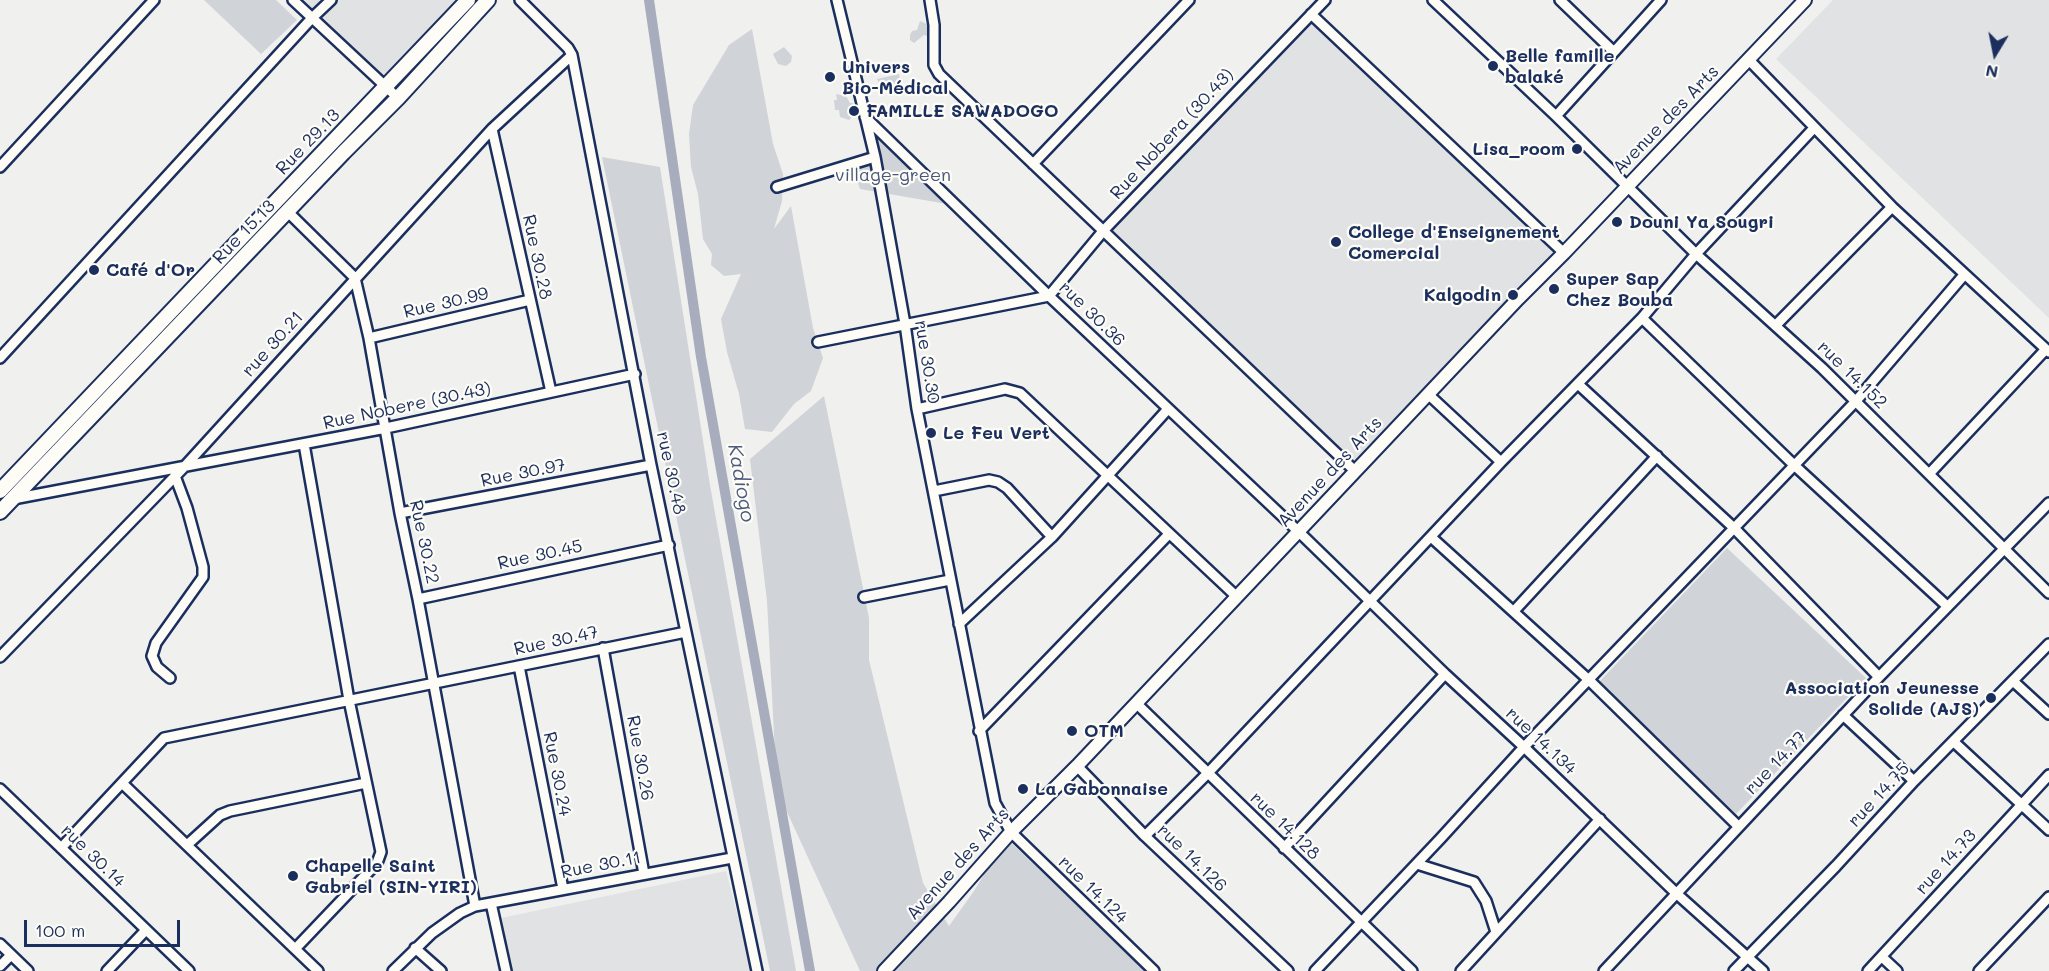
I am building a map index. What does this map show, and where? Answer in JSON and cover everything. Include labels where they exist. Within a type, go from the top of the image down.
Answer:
[{"type":"main road","name":"Rue 29.13","points":[[6,495],[468,0]]},
{"type":"main road","name":"Rue 15.13","points":[[0,513],[6,495],[288,213],[488,0]]},
{"type":"street","points":[[0,167],[154,0]]},
{"type":"street","points":[[293,0],[398,98]]},
{"type":"street","points":[[0,358],[331,0]]},
{"type":"street","points":[[520,0],[573,55]]},
{"type":"street","name":"rue 30.30","points":[[837,0],[875,158],[905,324],[917,409],[995,803],[1011,832]]},
{"type":"street","points":[[930,0],[934,25],[934,65],[939,74],[1355,471]]},
{"type":"street","points":[[1033,164],[1189,0]]},
{"type":"street","name":"Rue Nobera (30.43)","points":[[1049,297],[1104,230],[1325,0]]},
{"type":"street","name":"rue 14.152","points":[[1433,0],[1556,116],[1696,254],[1776,325],[1930,472],[2049,593]]},
{"type":"street","points":[[1560,0],[1614,52]]},
{"type":"street","points":[[1556,116],[1661,0]]},
{"type":"street","name":"Avenue des Arts","points":[[884,971],[1011,832],[1077,766],[1518,299],[1805,0]]},
{"type":"street","points":[[1311,14],[1564,253]]},
{"type":"street","name":"rue 30.21","points":[[0,657],[185,466],[492,129],[573,55]]},
{"type":"street","name":"rue 30.48","points":[[573,55],[651,465],[757,971]]},
{"type":"street","points":[[1749,60],[1892,207],[2047,351],[1930,472]]},
{"type":"street","name":"rue 30.36","points":[[865,117],[1049,297],[1299,532]]},
{"type":"street","points":[[1145,836],[1208,773],[1501,462],[1642,318],[1696,254],[1814,128]]},
{"type":"street","name":"Rue 30.28","points":[[492,129],[551,392]]},
{"type":"street","points":[[777,187],[875,158]]},
{"type":"street","points":[[1776,325],[1892,207]]},
{"type":"street","points":[[288,213],[356,278]]},
{"type":"street","points":[[1315,971],[1524,747],[1590,681],[1856,401],[1964,275]]},
{"type":"street","name":"Rue 30.22","points":[[356,278],[476,906]]},
{"type":"street","points":[[818,342],[1049,297]]},
{"type":"street","name":"Rue 30.99","points":[[369,338],[530,300]]},
{"type":"street","points":[[1642,318],[1794,465],[1947,606]]},
{"type":"street","name":"Rue Nobere (30.43)","points":[[6,495],[304,444],[635,375]]},
{"type":"street","points":[[1578,384],[1734,528],[1879,677]]},
{"type":"street","points":[[917,409],[1005,389],[1020,393],[1236,596]]},
{"type":"street","points":[[1429,395],[1501,462]]},
{"type":"street","points":[[959,624],[1052,537],[1168,409]]},
{"type":"street","points":[[296,948],[379,860],[381,852],[349,700],[304,444]]},
{"type":"street","points":[[1514,611],[1657,456]]},
{"type":"street","name":"Rue 30.97","points":[[400,513],[651,465]]},
{"type":"street","points":[[170,678],[157,667],[152,656],[156,643],[203,577],[203,567],[187,508],[175,476]]},
{"type":"street","points":[[934,490],[989,480],[998,482],[1007,488],[1052,537]]},
{"type":"street","name":"rue 14.77","points":[[1604,971],[1879,677],[2049,503]]},
{"type":"street","name":"rue 14.134","points":[[1299,532],[1677,894],[1763,971]]},
{"type":"street","points":[[980,731],[1169,534]]},
{"type":"street","points":[[1431,537],[1590,681],[1738,826]]},
{"type":"street","name":"Rue 30.45","points":[[418,598],[669,545]]},
{"type":"street","points":[[864,597],[950,580]]},
{"type":"street","name":"Rue 30.47","points":[[61,848],[164,738],[686,632]]},
{"type":"street","name":"rue 14.75","points":[[1734,971],[1914,781],[2049,644]]},
{"type":"street","name":"Rue 30.26","points":[[603,648],[644,874]]},
{"type":"street","name":"Rue 30.24","points":[[519,666],[563,889]]},
{"type":"street","points":[[1284,848],[1445,674]]},
{"type":"street","points":[[2013,681],[2049,714]]},
{"type":"street","name":"rue 14.128","points":[[1136,703],[1412,971]]},
{"type":"street","points":[[1843,715],[1914,781]]},
{"type":"street","points":[[1954,742],[2049,830]]},
{"type":"street","name":"rue 14.126","points":[[1077,766],[1145,836],[1288,971]]},
{"type":"street","name":"rue 14.73","points":[[1868,971],[2049,775]]},
{"type":"street","points":[[122,783],[318,971]]},
{"type":"street","points":[[188,845],[220,815],[230,811],[366,783]]},
{"type":"street","name":"rue 30.14","points":[[0,789],[189,971]]},
{"type":"street","points":[[1461,971],[1600,819]]},
{"type":"street","name":"rue 14.124","points":[[1011,832],[1154,971]]},
{"type":"street","name":"Rue 30.11","points":[[476,906],[732,858]]},
{"type":"street","points":[[1417,864],[1474,882],[1486,901],[1496,932]]},
{"type":"street","points":[[1979,971],[2049,897]]},
{"type":"street","points":[[491,903],[506,971]]},
{"type":"street","points":[[393,971],[415,948],[449,921],[476,906]]},
{"type":"street","points":[[107,971],[146,930]]},
{"type":"street","points":[[0,944],[28,971]]},
{"type":"street","points":[[415,948],[441,971]]},
{"type":"street","points":[[0,966],[11,955]]},
{"type":"street","points":[[1882,957],[1897,971]]},
{"type":"shaded area","points":[[294,0],[468,0],[386,86]]},
{"type":"shaded area","points":[[1833,0],[2049,0],[2049,318],[1776,59]]},
{"type":"shaded area","name":"College d'Enseignement Comercial","points":[[1310,18],[1565,253],[1352,474],[1107,232]]},
{"type":"shaded area","points":[[726,871],[752,971],[511,971],[501,918]]},
{"type":"green space","points":[[204,0],[276,0],[297,20],[261,54]]},
{"type":"green space","points":[[920,21],[929,25],[932,32],[930,37],[924,35],[914,43],[910,40],[910,35],[912,31],[917,30]]},
{"type":"green space","points":[[752,29],[773,144],[783,174],[782,201],[774,229],[791,206],[813,328],[823,358],[811,391],[794,404],[772,432],[745,429],[721,319],[741,274],[724,276],[711,265],[712,254],[703,239],[698,194],[691,167],[689,134],[693,105],[729,45]]},
{"type":"green space","points":[[784,47],[792,56],[791,62],[786,66],[778,64],[773,54]]},
{"type":"green space","points":[[899,74],[902,91],[894,94],[881,88],[877,79]]},
{"type":"green space","points":[[836,94],[846,96],[850,103],[853,103],[853,116],[849,120],[840,117],[839,110],[835,110]]},
{"type":"green space","name":"village-green","points":[[873,129],[947,198],[947,204],[860,189],[852,166],[880,161]]},
{"type":"green space","points":[[602,157],[660,167],[710,485],[796,971],[770,971]]},
{"type":"green space","points":[[824,396],[869,618],[869,660],[923,883],[949,926],[974,891],[1006,838],[1146,971],[860,971],[777,790],[767,601],[750,459]]},
{"type":"green space","points":[[1727,548],[1866,678],[1736,814],[1598,683]]},
{"type":"waterway","name":"Kadiogo","points":[[649,0],[701,357],[810,971]]},
{"type":"place","name":"Belle famille balaké","points":[[1493,66]]},
{"type":"place","name":"Univers Bio-Médical","points":[[830,77]]},
{"type":"place","name":"FAMILLE SAWADOGO","points":[[854,111]]},
{"type":"place","name":"Lisa_room","points":[[1577,149]]},
{"type":"place","name":"Douni Ya Sougri","points":[[1617,222]]},
{"type":"place","name":"College d'Enseignement Comercial","points":[[1336,242]]},
{"type":"place","name":"Café d'Or","points":[[94,270]]},
{"type":"place","name":"Super Sap Chez Bouba","points":[[1554,289]]},
{"type":"place","name":"Kalgodin","points":[[1513,295]]},
{"type":"place","name":"Le Feu Vert","points":[[931,433]]},
{"type":"place","name":"Association Jeunesse Solide (AJS)","points":[[1991,698]]},
{"type":"place","name":"OTM","points":[[1072,731]]},
{"type":"place","name":"La Gabonnaise","points":[[1023,789]]},
{"type":"place","name":"Chapelle Saint Gabriel (SIN-YIRI)","points":[[293,876]]}]
